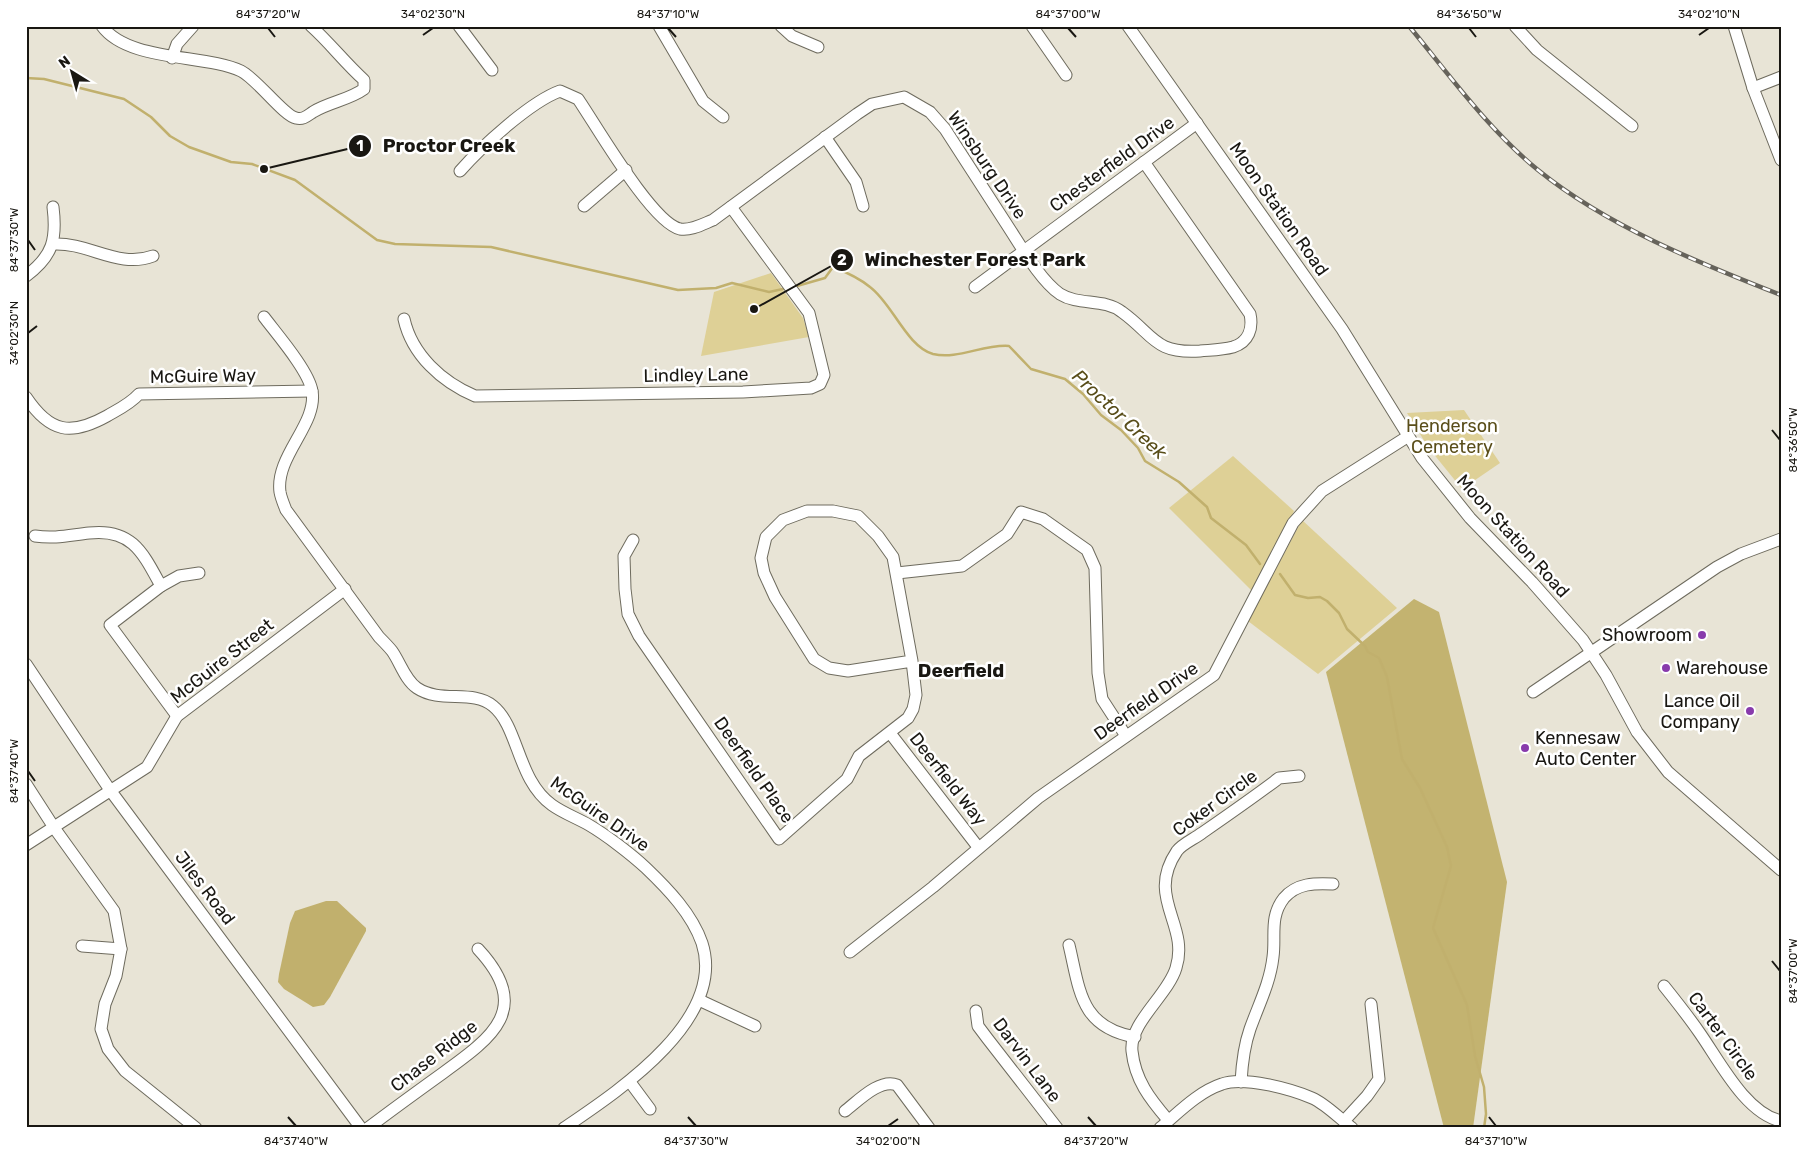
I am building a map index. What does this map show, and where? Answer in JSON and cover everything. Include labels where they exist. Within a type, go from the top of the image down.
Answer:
[{"type":"street","points":[[102,26],[118,40],[172,58],[219,65],[241,71],[258,84],[293,118],[302,119],[325,105],[364,89],[364,80],[342,60],[325,38],[311,26]]},
{"type":"street","points":[[172,58],[177,44],[193,26]]},
{"type":"street","points":[[460,26],[492,70]]},
{"type":"street","points":[[659,26],[703,101],[724,117]]},
{"type":"street","points":[[781,26],[792,36],[818,47]]},
{"type":"street","points":[[1032,26],[1066,75]]},
{"type":"street","name":"Moon Station Road","points":[[1128,26],[1342,329],[1407,437],[1455,500],[1544,596],[1592,653],[1637,732],[1660,763],[1695,797],[1781,870]]},
{"type":"street","points":[[1515,26],[1537,50],[1632,126]]},
{"type":"street","points":[[1734,26],[1753,88],[1781,160]]},
{"type":"street","points":[[1753,88],[1781,77]]},
{"type":"street","name":"Winsburg Drive","points":[[460,171],[471,158],[530,109],[549,95],[560,91],[578,99],[648,202],[665,221],[680,229],[697,227],[713,220],[872,104],[904,97],[930,112],[945,129],[1024,250],[1052,287],[1060,294],[1074,299],[1112,306],[1121,311],[1149,337],[1172,351],[1226,349],[1245,341],[1251,327],[1250,314],[1144,162]]},
{"type":"street","name":"Chesterfield Drive","points":[[975,286],[1197,123]]},
{"type":"street","points":[[825,137],[856,182],[861,193],[863,206]]},
{"type":"street","points":[[584,206],[626,170]]},
{"type":"street","points":[[27,274],[37,268],[53,244],[55,229],[53,207]]},
{"type":"street","name":"Lindley Lane","points":[[404,319],[407,335],[419,353],[441,376],[462,391],[475,396],[743,392],[812,388],[820,384],[824,375],[809,313],[731,207]]},
{"type":"street","points":[[53,244],[69,243],[121,259],[139,261],[153,256]]},
{"type":"street","points":[[264,317],[306,376],[312,391]]},
{"type":"street","name":"McGuire Way","points":[[26,397],[39,414],[55,425],[70,430],[90,426],[131,403],[139,394],[312,391]]},
{"type":"street","name":"McGuire Drive","points":[[312,391],[307,419],[283,467],[280,491],[286,510],[379,637],[392,651],[415,687],[430,695],[444,698],[471,697],[492,705],[507,726],[524,768],[536,791],[552,806],[590,826],[645,867],[686,912],[702,944],[705,971],[699,1000],[668,1047],[630,1082],[564,1128]]},
{"type":"street","name":"Deerfield Drive","points":[[850,952],[933,887],[1038,798],[1214,675],[1288,528],[1315,498],[1407,437]]},
{"type":"street","name":"Deerfield Place","points":[[633,540],[624,556],[628,614],[640,636],[779,839],[847,778],[859,756],[908,718],[913,709],[916,695],[912,661],[893,557],[858,516],[833,511],[807,511],[783,520],[766,537],[761,558],[764,573],[775,597],[814,659],[829,668],[848,671],[912,661]]},
{"type":"street","points":[[897,573],[962,566],[1007,534],[1021,512],[1042,519],[1086,550],[1095,568],[1098,672],[1102,699],[1126,736]]},
{"type":"street","points":[[35,536],[51,538],[89,533],[112,532],[119,534],[144,556],[161,586]]},
{"type":"street","points":[[1532,692],[1717,567],[1741,554],[1781,538]]},
{"type":"street","points":[[178,716],[110,625],[161,586],[179,576],[199,573]]},
{"type":"street","name":"McGuire Street","points":[[26,845],[55,829],[110,790],[148,767],[178,716],[345,589]]},
{"type":"street","name":"Jiles Road","points":[[26,664],[110,790],[361,1128]]},
{"type":"street","name":"Deerfield Way","points":[[890,733],[978,847]]},
{"type":"street","name":"Coker Circle","points":[[1164,1124],[1137,1076],[1132,1049],[1138,1027],[1176,969],[1179,942],[1164,890],[1166,875],[1178,850],[1280,778],[1299,776]]},
{"type":"street","points":[[26,784],[55,829],[114,911],[121,949],[116,976],[105,1004],[101,1029],[108,1049],[125,1071],[196,1128]]},
{"type":"street","points":[[1241,1082],[1243,1056],[1249,1031],[1269,984],[1274,954],[1273,920],[1283,900],[1292,890],[1312,883],[1333,884]]},
{"type":"street","points":[[1069,944],[1080,996],[1093,1017],[1115,1034],[1135,1037]]},
{"type":"street","points":[[82,946],[121,949]]},
{"type":"street","name":"Chase Ridge","points":[[368,1128],[477,1048],[495,1031],[500,1020],[504,996],[492,964],[478,949]]},
{"type":"street","name":"Carter Circle","points":[[1664,986],[1699,1031],[1735,1084],[1762,1114],[1781,1121]]},
{"type":"street","points":[[699,1000],[755,1026]]},
{"type":"street","points":[[1164,1124],[1202,1093],[1224,1083],[1241,1082],[1258,1084],[1313,1098],[1348,1124],[1379,1080],[1371,1004]]},
{"type":"street","name":"Darvin Lane","points":[[976,1011],[978,1026],[1057,1128]]},
{"type":"street","points":[[630,1082],[650,1109]]},
{"type":"street","points":[[845,1111],[884,1084],[891,1083],[897,1085],[929,1128]]},
{"type":"green space","points":[[771,273],[803,318],[809,337],[701,356],[714,292]]},
{"type":"green space","name":"Henderson Cemetery","points":[[1464,410],[1500,463],[1462,489],[1428,447],[1407,413]]},
{"type":"green space","points":[[1233,456],[1294,511],[1253,592],[1169,508]]},
{"type":"green space","points":[[1302,520],[1397,608],[1318,674],[1248,621]]},
{"type":"shaded area","points":[[1414,599],[1439,612],[1507,882],[1473,1128],[1444,1128],[1326,672]]},
{"type":"shaded area","points":[[326,901],[337,901],[366,928],[366,931],[330,997],[324,1005],[313,1007],[284,989],[278,982],[290,923],[295,911]]},
{"type":"waterway","name":"Proctor Creek","points":[[26,78],[44,79],[124,99],[151,117],[170,136],[189,147],[231,162],[252,164],[295,180],[377,240],[395,244],[491,247],[678,290],[716,288],[732,283],[769,292],[783,289]]},
{"type":"waterway","name":"Proctor Creek","points":[[797,286],[825,278],[833,267],[857,278],[878,294],[907,334],[924,350],[933,354],[952,355],[990,347],[1009,346],[1031,369],[1065,379],[1083,394],[1101,415],[1121,430],[1138,448],[1145,461],[1179,482],[1207,507],[1211,518],[1246,545],[1260,564]]},
{"type":"waterway","name":"Proctor Creek","points":[[1280,574],[1295,595],[1308,598],[1320,597],[1327,601],[1339,613],[1347,629],[1365,646],[1368,652],[1379,658],[1387,677],[1402,759],[1420,788],[1447,847],[1451,866],[1433,928],[1467,1005],[1475,1056],[1484,1087],[1486,1114],[1484,1128]]},
{"type":"railway","points":[[1409,26],[1470,102],[1503,138],[1538,170],[1565,190],[1594,209],[1655,242],[1781,295]]},
{"type":"place","name":"Proctor Creek","points":[[264,169]]},
{"type":"place","name":"Winchester Forest Park","points":[[754,309]]},
{"type":"place","name":"Showroom","points":[[1702,635]]},
{"type":"place","name":"Warehouse","points":[[1666,668]]},
{"type":"place","name":"Lance Oil Company","points":[[1750,711]]},
{"type":"place","name":"Kennesaw Auto Center","points":[[1525,748]]},
{"type":"district","name":"Deerfield","points":[[961,670]]}]
